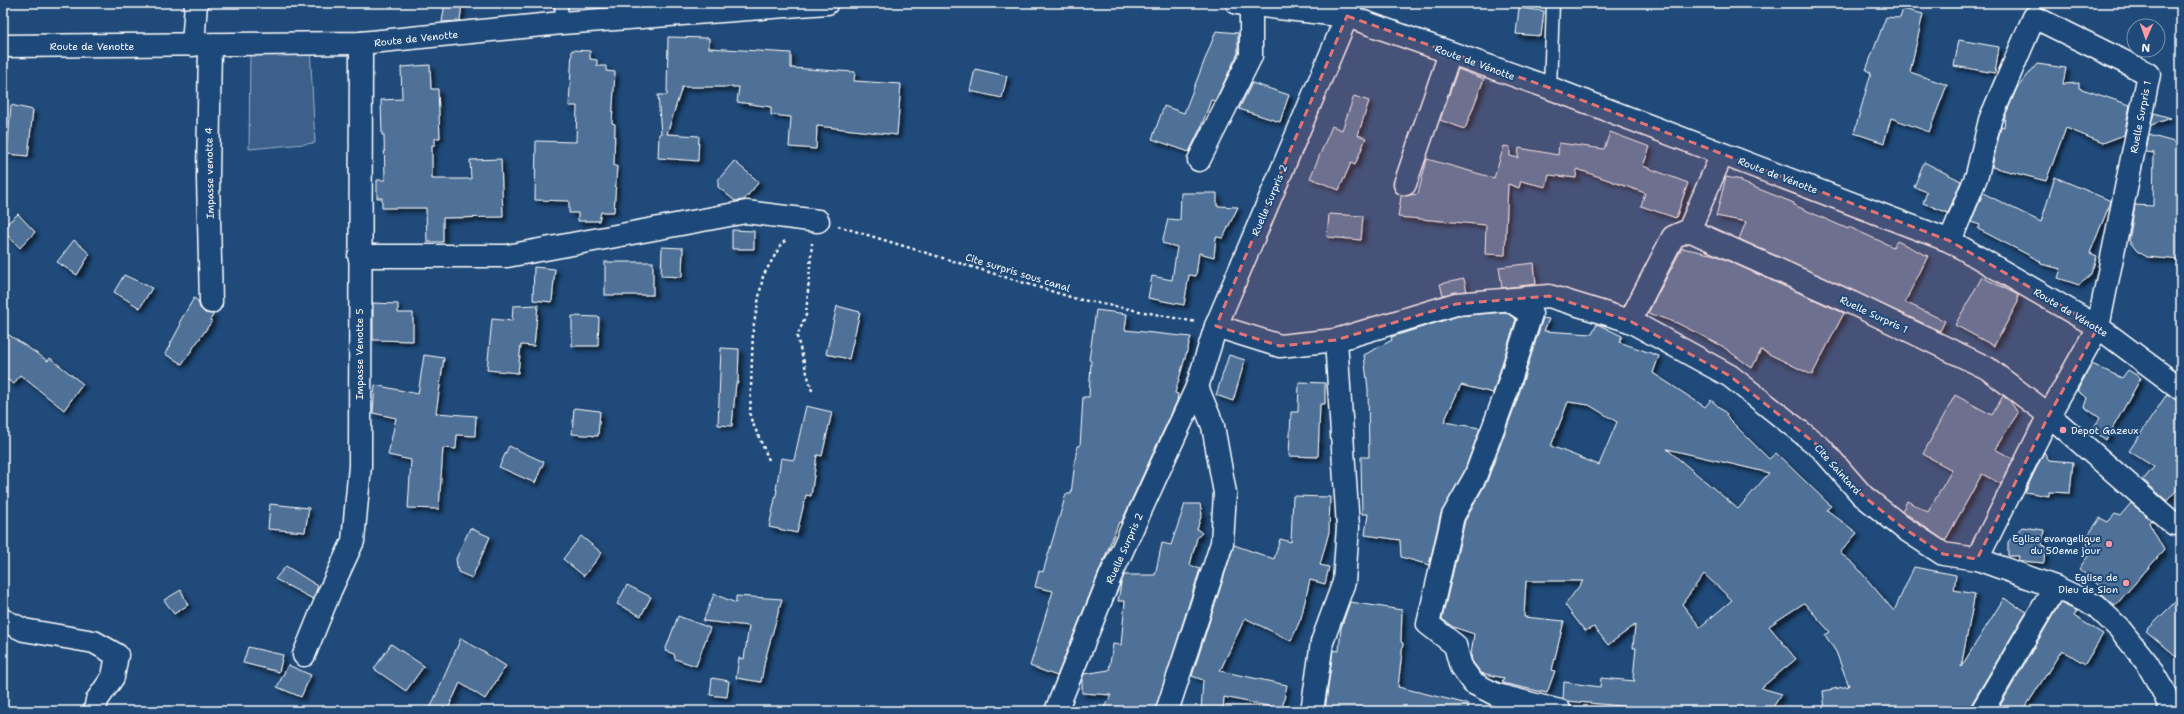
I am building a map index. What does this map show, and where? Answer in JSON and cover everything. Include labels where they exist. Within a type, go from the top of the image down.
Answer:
[{"type":"street","name":"Impasse venotte 4","points":[[196,3],[204,49],[208,102],[211,302]]},
{"type":"street","name":"Route de Venotte","points":[[3,46],[204,49],[361,43],[561,13],[827,3]]},
{"type":"street","points":[[1199,160],[1251,56],[1244,4],[1347,16]]},
{"type":"street","name":"Route de Vénotte","points":[[1347,16],[1550,88],[1950,241],[2098,327],[2181,389]]},
{"type":"street","name":"Ruelle Surpris 2","points":[[1056,711],[1110,577],[1197,387],[1216,326],[1347,16]]},
{"type":"street","name":"Ruelle Surpris 1","points":[[1950,241],[1977,175],[1990,120],[2034,17],[2149,74],[2098,327],[2048,415],[1977,559]]},
{"type":"street","name":"Impasse Venotte 5","points":[[304,655],[353,540],[360,466],[359,256],[361,43]]},
{"type":"street","points":[[1405,184],[1450,53]]},
{"type":"street","points":[[1630,321],[1673,237],[1689,230],[1722,154]]},
{"type":"street","points":[[359,256],[507,256],[746,212],[818,221]]},
{"type":"street","name":"Ruelle Surpris 1","points":[[1689,230],[1852,303],[1987,368],[2048,415],[2174,524]]},
{"type":"street","name":"Cite Saintard","points":[[1216,326],[1280,346],[1336,340],[1456,304],[1549,296],[1630,321],[1730,376],[1821,448],[1862,495],[1902,527],[1943,554],[1977,559],[2055,587],[2096,606],[2119,628],[2147,663],[2162,689],[2172,711]]},
{"type":"street","points":[[1509,300],[1531,314],[1505,396],[1475,477],[1453,516],[1428,624],[1455,645],[1461,668],[1473,683],[1493,703],[1560,711]]},
{"type":"street","points":[[1312,711],[1322,642],[1344,582],[1348,527],[1336,340]]},
{"type":"street","points":[[1167,711],[1222,543],[1225,493],[1213,426],[1197,387]]},
{"type":"street","points":[[1982,711],[2055,587]]},
{"type":"street","points":[[3,620],[24,630],[94,642],[117,655],[113,677],[97,700],[95,711]]},
{"type":"lane","points":[[1550,88],[1553,3]]},
{"type":"path","name":"Cite surpris sous canal","points":[[818,221],[875,236],[1077,299],[1216,326]]},
{"type":"path","points":[[812,391],[797,337],[806,315],[812,246],[818,221]]},
{"type":"path","points":[[769,460],[750,417],[753,329],[763,276],[782,243],[788,240]]},
{"type":"highlighted area","points":[[1347,16],[1550,88],[1950,241],[2098,327],[2049,415],[1977,559],[1943,554],[1902,527],[1862,495],[1821,448],[1730,376],[1630,321],[1549,296],[1456,304],[1336,340],[1280,346],[1216,326]]},
{"type":"shaded area","points":[[310,45],[315,143],[249,149],[250,51]]},
{"type":"building","points":[[445,3],[462,3],[460,21],[442,22]]},
{"type":"building","points":[[1519,8],[1544,11],[1541,36],[1516,34]]},
{"type":"building","points":[[1903,9],[1923,14],[1910,72],[1947,85],[1929,132],[1891,118],[1884,143],[1854,133],[1871,73],[1866,70],[1886,17],[1900,18]]},
{"type":"building","points":[[1216,31],[1238,33],[1238,53],[1215,101],[1211,100],[1201,127],[1189,152],[1152,139],[1164,106],[1184,113]]},
{"type":"building","points":[[668,37],[709,38],[709,48],[791,53],[791,68],[855,72],[854,81],[901,84],[897,135],[817,126],[816,149],[789,147],[791,117],[771,115],[771,107],[737,102],[739,87],[682,87],[667,134],[699,136],[698,161],[658,158],[659,134],[661,134],[658,95],[667,95]]},
{"type":"building","points":[[1959,40],[1999,47],[1995,73],[1954,66]]},
{"type":"building","points":[[572,50],[590,51],[590,59],[597,60],[597,66],[606,66],[606,71],[615,72],[612,123],[615,124],[614,166],[617,166],[614,212],[601,212],[599,221],[578,221],[578,213],[569,213],[569,201],[535,200],[536,141],[576,142],[577,106],[569,106]]},
{"type":"building","points":[[2037,64],[2066,68],[2063,84],[2079,83],[2079,88],[2130,105],[2124,135],[2103,143],[2066,128],[2046,181],[1992,167],[2001,126],[2004,127],[2005,116],[2017,88]]},
{"type":"building","points":[[430,65],[431,89],[438,89],[440,138],[435,138],[435,145],[432,145],[432,179],[471,179],[470,160],[501,159],[503,217],[443,218],[443,242],[427,242],[426,208],[382,208],[382,198],[377,198],[377,180],[385,180],[384,135],[382,135],[381,100],[402,99],[401,67]]},
{"type":"building","points":[[975,69],[1007,76],[1002,98],[970,91]]},
{"type":"building","points":[[1458,69],[1484,79],[1465,129],[1440,120]]},
{"type":"building","points":[[1252,83],[1289,95],[1280,122],[1239,109]]},
{"type":"building","points":[[1354,96],[1369,101],[1358,135],[1366,138],[1355,165],[1351,163],[1339,190],[1310,178],[1332,126],[1342,130]]},
{"type":"building","points":[[11,105],[33,110],[28,156],[7,154]]},
{"type":"building","points":[[2154,113],[2171,118],[2151,125]]},
{"type":"building","points":[[1610,132],[1650,147],[1643,166],[1688,183],[1676,218],[1641,206],[1645,193],[1577,169],[1576,178],[1549,175],[1546,187],[1521,181],[1519,188],[1508,184],[1505,255],[1485,254],[1486,225],[1398,217],[1401,196],[1418,194],[1427,159],[1494,178],[1504,146],[1510,147],[1510,156],[1518,158],[1519,148],[1558,155],[1559,143],[1604,149]]},
{"type":"building","points":[[2149,135],[2181,144],[2181,260],[2147,257],[2137,251],[2129,241],[2135,205],[2153,206],[2154,153],[2146,152]]},
{"type":"building","points":[[734,161],[759,182],[744,200],[735,201],[718,187],[718,180]]},
{"type":"building","points":[[1924,162],[1961,181],[1948,213],[1923,203],[1927,192],[1914,187]]},
{"type":"building","points":[[1726,177],[1742,180],[1741,182],[1794,203],[1794,205],[1848,229],[1849,227],[1893,247],[1897,241],[1928,256],[1905,302],[1945,321],[1940,331],[1739,239],[1746,222],[1716,216]]},
{"type":"building","points":[[2055,177],[2111,201],[2090,253],[2097,256],[2090,276],[2079,285],[2058,278],[2061,269],[2041,264],[2040,261],[1978,229],[1980,225],[1971,222],[1983,193],[2041,222]]},
{"type":"building","points":[[1181,193],[1217,193],[1217,206],[1238,207],[1223,238],[1216,237],[1214,257],[1199,253],[1196,276],[1189,275],[1184,305],[1148,298],[1152,276],[1172,280],[1177,247],[1162,243],[1168,219],[1180,220]]},
{"type":"building","points":[[18,214],[35,232],[20,248],[3,231],[3,227]]},
{"type":"building","points":[[1329,214],[1363,216],[1361,240],[1327,237]]},
{"type":"building","points":[[732,230],[754,231],[754,249],[732,249]]},
{"type":"building","points":[[74,240],[90,254],[77,275],[57,262]]},
{"type":"building","points":[[662,247],[683,248],[682,277],[661,276]]},
{"type":"building","points":[[1682,248],[1715,255],[1844,313],[1812,375],[1761,350],[1752,368],[1722,346],[1677,323],[1648,313]]},
{"type":"building","points":[[605,262],[653,262],[653,295],[605,295]]},
{"type":"building","points":[[1534,263],[1536,284],[1502,288],[1499,267]]},
{"type":"building","points":[[534,267],[555,269],[552,302],[533,300]]},
{"type":"building","points":[[124,275],[152,288],[140,308],[114,292]]},
{"type":"building","points":[[1982,277],[2018,295],[2018,302],[1994,346],[1955,325]]},
{"type":"building","points":[[1464,279],[1467,291],[1443,295],[1440,284]]},
{"type":"building","points":[[194,298],[198,301],[200,308],[205,313],[214,314],[210,320],[212,321],[182,364],[165,354],[181,324],[179,323]]},
{"type":"building","points":[[373,303],[398,304],[398,313],[413,313],[413,341],[373,340]]},
{"type":"building","points":[[538,305],[534,346],[521,345],[518,373],[487,370],[492,319],[512,321],[513,306]]},
{"type":"building","points":[[837,306],[860,312],[849,359],[826,354]]},
{"type":"building","points":[[1096,310],[1127,314],[1125,330],[1191,337],[1175,393],[1178,394],[1177,401],[1121,523],[1119,522],[1057,676],[1030,666],[1053,591],[1035,587],[1039,571],[1043,572],[1066,494],[1071,494],[1077,446],[1080,446],[1083,397],[1089,397],[1091,361],[1089,360]]},
{"type":"building","points":[[1505,312],[1516,319],[1493,393],[1461,385],[1444,422],[1480,428],[1464,472],[1441,513],[1429,565],[1401,557],[1400,540],[1365,535],[1368,514],[1362,514],[1361,457],[1369,457],[1368,389],[1364,355],[1392,340],[1391,337],[1458,316]]},
{"type":"building","points":[[572,316],[599,317],[598,346],[572,346]]},
{"type":"building","points":[[1543,318],[1549,319],[1544,331],[1592,334],[1597,324],[1622,336],[1619,342],[1659,356],[1653,373],[1705,407],[1711,400],[1727,414],[1726,416],[1769,459],[1776,453],[1831,506],[1827,510],[1857,533],[1840,553],[1854,564],[1894,611],[1914,567],[1956,575],[1954,590],[1975,594],[1961,667],[2004,598],[2026,612],[1971,705],[1970,711],[1825,711],[1823,691],[1849,686],[1836,652],[1825,635],[1830,632],[1804,603],[1769,626],[1796,659],[1761,688],[1782,694],[1770,711],[1654,711],[1654,709],[1567,701],[1563,699],[1564,682],[1600,687],[1601,678],[1635,681],[1633,678],[1636,648],[1633,648],[1635,625],[1608,645],[1594,627],[1585,631],[1565,605],[1583,581],[1526,581],[1524,617],[1564,621],[1552,670],[1555,671],[1547,693],[1502,683],[1504,678],[1481,673],[1472,661],[1471,655],[1474,634],[1453,627],[1442,619],[1465,521],[1487,481],[1517,400]],"holes":[[[1568,402],[1589,405],[1617,422],[1599,465],[1551,446]],[[1667,449],[1769,473],[1738,509]],[[1704,574],[1732,600],[1700,627],[1682,604]]]},
{"type":"building","points":[[3,331],[48,361],[50,358],[83,384],[64,410],[20,375],[14,384],[3,377]]},
{"type":"building","points":[[721,348],[739,349],[738,383],[736,383],[732,426],[718,425]]},
{"type":"building","points":[[424,355],[444,358],[436,413],[476,416],[475,436],[457,435],[456,449],[443,448],[439,509],[408,508],[411,460],[388,455],[396,418],[373,413],[375,385],[418,394]]},
{"type":"building","points":[[1229,355],[1245,360],[1233,401],[1216,395]]},
{"type":"building","points":[[2092,364],[2122,378],[2128,370],[2141,378],[2106,440],[2092,430],[2100,418],[2084,407],[2087,398],[2077,391]]},
{"type":"building","points":[[1299,382],[1325,383],[1325,404],[1320,404],[1318,457],[1289,456],[1291,412],[1298,412]]},
{"type":"building","points":[[2167,394],[2181,402],[2181,485],[2167,501],[2143,480],[2154,467],[2129,451]]},
{"type":"building","points":[[1955,395],[1992,415],[2003,396],[2010,401],[2018,413],[1995,449],[2013,459],[2001,484],[1982,474],[1945,541],[1902,511],[1907,501],[1928,512],[1952,470],[1923,454]]},
{"type":"building","points":[[806,406],[832,412],[822,456],[817,455],[811,496],[806,495],[797,533],[769,527],[777,490],[781,458],[794,460]]},
{"type":"building","points":[[574,408],[600,411],[598,436],[572,434]]},
{"type":"building","points":[[509,446],[544,462],[535,483],[499,467]]},
{"type":"building","points":[[2044,452],[2049,460],[2073,462],[2070,493],[2049,492],[2049,496],[2025,492]]},
{"type":"building","points":[[1293,496],[1330,497],[1329,532],[1320,565],[1329,567],[1325,584],[1310,580],[1301,618],[1291,641],[1245,618],[1220,671],[1287,685],[1282,709],[1224,697],[1223,711],[1201,711],[1203,680],[1192,676],[1234,545],[1274,559],[1280,539],[1291,542]]},
{"type":"building","points":[[2131,503],[2151,520],[2149,523],[2164,550],[2115,606],[2102,595],[2103,589],[2079,569],[2090,553],[2086,538],[2100,518],[2108,522],[2115,514],[2120,516]]},
{"type":"building","points":[[270,504],[309,508],[305,532],[268,529]]},
{"type":"building","points":[[1185,504],[1200,504],[1202,514],[1197,529],[1202,533],[1197,538],[1190,565],[1200,569],[1155,711],[1102,711],[1111,695],[1082,693],[1082,679],[1084,674],[1109,670],[1113,644],[1121,645],[1125,601],[1118,601],[1124,575],[1155,575],[1162,543],[1171,545]]},
{"type":"building","points":[[2022,527],[2044,530],[2042,546],[2045,546],[2044,563],[2018,561],[2019,556],[2008,556],[2008,542]]},
{"type":"building","points":[[470,528],[490,537],[472,578],[458,572],[456,559]]},
{"type":"building","points":[[581,536],[602,553],[584,576],[563,559]]},
{"type":"building","points":[[286,566],[318,586],[313,599],[275,579]]},
{"type":"building","points":[[627,585],[651,597],[641,616],[617,604]]},
{"type":"building","points":[[181,590],[188,605],[174,614],[164,600]]},
{"type":"building","points":[[714,594],[736,603],[736,596],[782,599],[765,660],[761,682],[736,678],[739,658],[744,659],[749,626],[703,621]]},
{"type":"building","points":[[2181,596],[2181,660],[2146,631]]},
{"type":"building","points":[[1350,602],[1402,610],[1401,642],[1403,643],[1398,687],[1468,704],[1468,711],[1325,711],[1333,650],[1339,651],[1341,628]]},
{"type":"building","points":[[2060,603],[2077,611],[2074,616],[2103,634],[2085,664],[2062,650],[2023,711],[1997,711]]},
{"type":"building","points":[[678,616],[710,628],[696,666],[675,659],[674,654],[665,651]]},
{"type":"building","points":[[461,638],[506,666],[485,699],[460,683],[447,711],[429,711]]},
{"type":"building","points":[[391,644],[424,666],[406,691],[374,669]]},
{"type":"building","points":[[248,647],[283,655],[279,672],[243,663]]},
{"type":"building","points":[[288,665],[311,675],[301,697],[277,687]]},
{"type":"building","points":[[712,678],[729,681],[727,697],[710,695]]},
{"type":"place","name":"Depot Gazeux","points":[[2063,430]]},
{"type":"place","name":"Eglise evangelique du 50eme jour","points":[[2109,544]]},
{"type":"place","name":"Eglise de Dieu de Sion","points":[[2126,583]]}]
